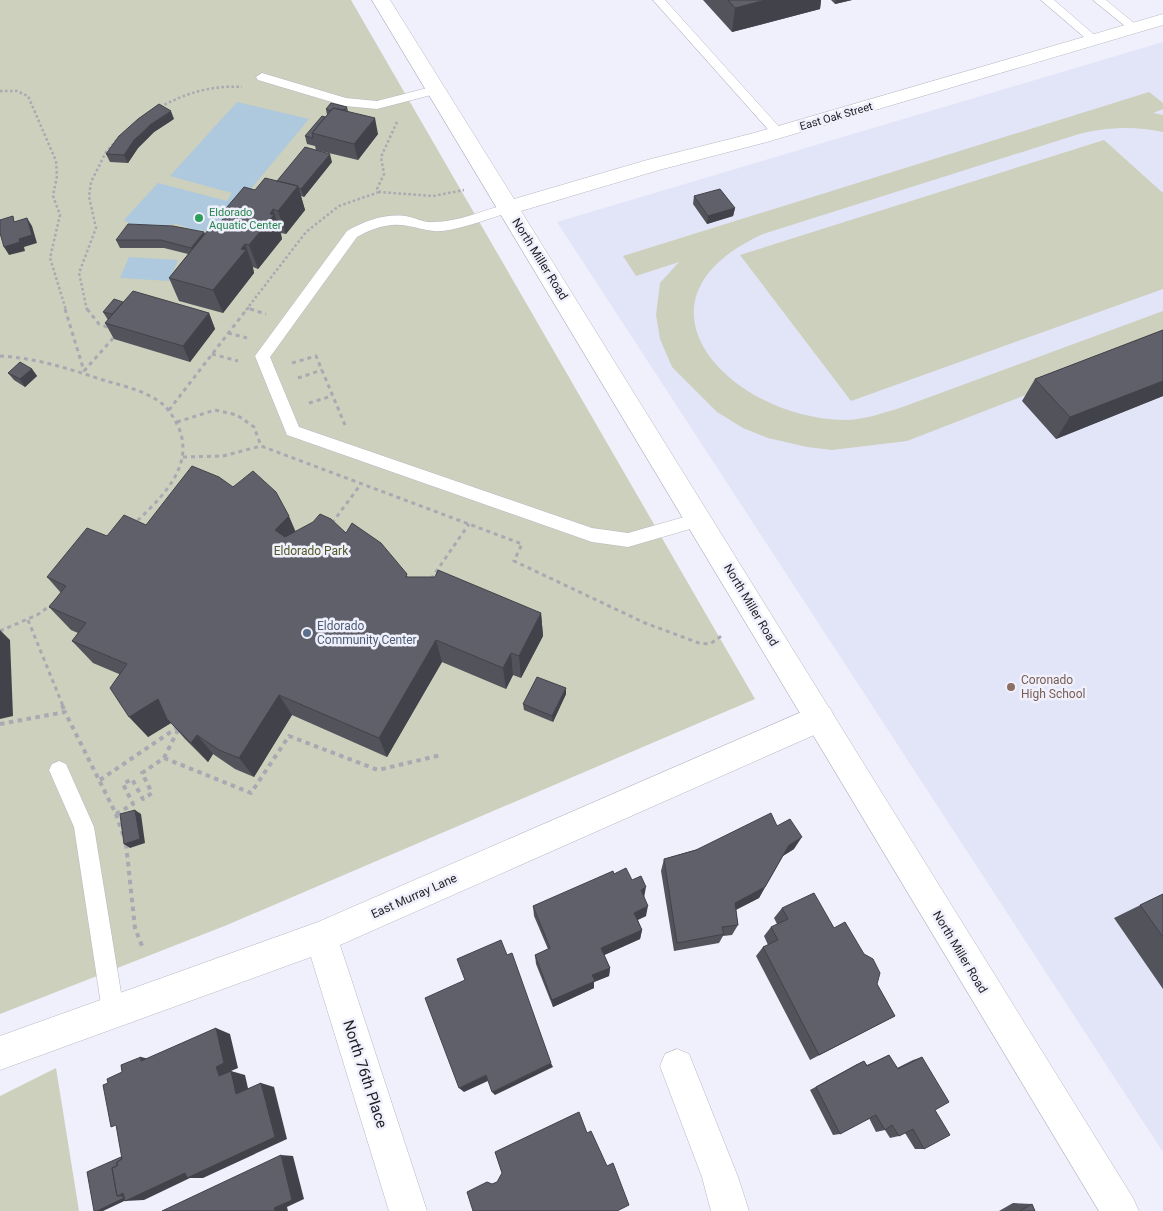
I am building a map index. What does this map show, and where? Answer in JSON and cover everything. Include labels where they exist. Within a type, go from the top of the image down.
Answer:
[{"type":"street","name":"North Miller Road","points":[[381,0],[1120,1211]]},
{"type":"street","name":"East Oak Street","points":[[508,208],[654,165],[778,133],[1163,19]]},
{"type":"street","name":"East Murray Lane","points":[[0,1053],[321,937],[820,718]]},
{"type":"street","name":"North 76th Place","points":[[321,937],[408,1211]]},
{"type":"street","points":[[677,1066],[720,1177],[730,1211]]},
{"type":"lane","points":[[659,0],[778,133]]},
{"type":"lane","points":[[1047,0],[1094,40]]},
{"type":"lane","points":[[1099,0],[1134,28]]},
{"type":"lane","points":[[262,77],[344,102],[377,105],[435,90]]},
{"type":"lane","points":[[508,208],[451,225],[431,227],[407,221],[368,224],[352,234],[262,356],[293,430],[600,536],[628,540],[698,520]]},
{"type":"lane","points":[[59,770],[84,827],[113,1011]]},
{"type":"path","points":[[154,111],[189,94],[208,88],[246,87]]},
{"type":"path","points":[[0,91],[17,91],[28,96],[56,161],[57,176],[53,196],[60,214],[50,258],[85,373]]},
{"type":"path","points":[[380,192],[377,189],[384,174],[381,158],[390,133],[401,117]]},
{"type":"path","points":[[113,329],[99,324],[87,310],[78,273],[96,228],[89,197],[91,182],[106,152],[124,132]]},
{"type":"path","points":[[169,410],[306,232],[321,218],[339,206],[380,192],[429,196],[456,194],[464,190]]},
{"type":"path","points":[[247,308],[271,315]]},
{"type":"path","points":[[85,373],[120,331]]},
{"type":"path","points":[[228,333],[252,340]]},
{"type":"path","points":[[212,354],[238,362]]},
{"type":"path","points":[[0,356],[24,356],[85,373],[155,398],[169,410],[177,422],[184,440],[183,458],[178,475],[163,496],[131,528]]},
{"type":"path","points":[[292,363],[316,356],[356,453]]},
{"type":"path","points":[[298,378],[322,370]]},
{"type":"path","points":[[309,403],[332,396]]},
{"type":"path","points":[[177,422],[216,410],[237,415],[254,427],[261,446]]},
{"type":"path","points":[[183,458],[217,458],[245,453],[261,446],[522,544],[514,561],[645,623],[699,644],[710,644],[724,634]]},
{"type":"path","points":[[330,526],[361,484]]},
{"type":"path","points":[[426,586],[469,524]]},
{"type":"path","points":[[0,631],[28,620],[55,602]]},
{"type":"path","points":[[28,620],[65,712]]},
{"type":"path","points":[[100,780],[179,727],[164,758],[142,773],[152,794],[144,799],[132,779],[123,784],[134,804],[116,814]]},
{"type":"path","points":[[164,758],[251,793],[289,736],[378,770],[441,755]]},
{"type":"shaded area","name":"Coronado High School","points":[[1163,42],[1163,1152],[557,222]]},
{"type":"shaded area","points":[[237,102],[309,119],[215,232],[195,230],[176,224],[153,228],[136,228],[124,220],[158,183],[227,201],[232,193],[170,176]]},
{"type":"shaded area","points":[[129,257],[178,260],[169,281],[120,278]]},
{"type":"green space","name":"Eldorado Park","points":[[0,0],[351,0],[755,699],[227,925],[0,1014]]},
{"type":"green space","points":[[1149,92],[1163,103],[1163,109],[1153,113],[1163,115],[1163,132],[1121,128],[1079,134],[763,234],[720,261],[698,291],[695,322],[706,352],[731,378],[764,400],[803,414],[845,420],[866,418],[900,408],[1163,311],[1163,342],[907,441],[832,450],[807,447],[768,438],[743,428],[717,412],[672,367],[660,339],[656,315],[660,283],[679,262],[636,276],[623,256]]},
{"type":"green space","points":[[1104,140],[1163,193],[1163,289],[851,401],[740,255]]},
{"type":"green space","points":[[56,1068],[79,1211],[0,1211],[0,1096]]},
{"type":"building","points":[[728,0],[766,0],[735,8]]},
{"type":"building","points":[[331,103],[347,107],[344,110],[333,108],[331,111],[326,109]]},
{"type":"building","points":[[159,104],[171,111],[151,124],[134,140],[124,155],[106,154],[119,136]]},
{"type":"building","points":[[333,108],[375,118],[354,144],[312,133]]},
{"type":"building","points":[[322,116],[325,117],[312,133],[313,138],[305,136]]},
{"type":"building","points":[[305,147],[330,154],[301,189],[298,186],[277,181]]},
{"type":"building","points":[[265,178],[298,186],[278,211],[273,209],[270,214],[274,215],[249,245],[245,244],[241,249],[246,250],[213,290],[169,278],[213,224],[218,225],[227,214],[222,213],[244,187],[255,190]]},
{"type":"building","points":[[720,189],[735,208],[708,216],[694,196]]},
{"type":"building","points":[[13,216],[14,222],[27,218],[32,235],[19,239],[20,242],[4,247],[0,233],[0,220]]},
{"type":"building","points":[[128,224],[173,226],[204,232],[191,248],[161,240],[116,240]]},
{"type":"building","points":[[133,291],[209,313],[183,346],[105,323]]},
{"type":"building","points":[[114,299],[123,302],[112,314],[103,312]]},
{"type":"building","points":[[1163,330],[1163,381],[1070,417],[1035,379]]},
{"type":"building","points":[[20,362],[32,369],[20,379],[8,373]]},
{"type":"building","name":"Eldorado Community Center","points":[[192,466],[219,477],[233,487],[253,471],[276,492],[289,516],[275,530],[285,537],[313,522],[320,514],[331,519],[346,533],[352,523],[381,543],[407,574],[406,577],[435,577],[438,570],[541,613],[519,656],[511,653],[503,668],[436,640],[379,738],[279,695],[239,758],[219,750],[197,735],[191,743],[167,719],[158,699],[129,717],[110,688],[127,664],[72,641],[86,623],[49,607],[66,586],[47,577],[87,528],[107,536],[124,515],[146,525]]},
{"type":"building","points":[[537,677],[566,688],[552,716],[523,704]]},
{"type":"building","points":[[135,810],[140,839],[124,844],[120,814]]},
{"type":"building","points":[[771,813],[777,826],[790,819],[802,837],[789,845],[765,887],[735,903],[738,925],[722,927],[724,934],[677,943],[664,859],[696,850]]},
{"type":"building","points":[[626,868],[632,880],[641,876],[646,887],[641,890],[648,906],[634,913],[642,930],[601,948],[610,968],[592,975],[595,981],[552,1000],[535,955],[550,948],[533,906],[613,871],[614,874]]},
{"type":"building","points":[[814,893],[834,928],[845,922],[864,954],[873,959],[880,973],[877,984],[895,1016],[819,1055],[763,947],[778,940],[771,927],[788,919],[782,908]]},
{"type":"building","points":[[1163,894],[1163,937],[1140,905]]},
{"type":"building","points":[[501,940],[507,955],[512,953],[551,1063],[492,1092],[486,1075],[459,1088],[425,998],[465,980],[457,959]]},
{"type":"building","points":[[216,1028],[224,1063],[216,1067],[219,1076],[231,1071],[236,1094],[261,1083],[275,1137],[187,1178],[185,1173],[125,1201],[123,1193],[117,1196],[112,1168],[117,1166],[117,1162],[122,1159],[116,1125],[111,1127],[103,1085],[108,1083],[107,1079],[122,1072],[121,1065],[141,1057],[141,1061]]},
{"type":"building","points":[[889,1055],[898,1069],[922,1057],[949,1102],[935,1110],[950,1135],[924,1149],[913,1129],[899,1136],[892,1125],[885,1130],[876,1115],[840,1134],[816,1087],[864,1061],[867,1066]]},
{"type":"building","points":[[579,1112],[587,1133],[591,1131],[607,1166],[613,1163],[629,1205],[617,1211],[473,1211],[467,1192],[487,1182],[492,1184],[497,1182],[502,1173],[495,1152]]},
{"type":"building","points":[[281,1155],[292,1200],[274,1208],[275,1211],[162,1211]]},
{"type":"building","points":[[121,1157],[122,1159],[117,1162],[117,1166],[112,1168],[117,1196],[124,1196],[124,1198],[94,1211],[87,1172]]},
{"type":"building","points":[[1032,1204],[1035,1211],[1020,1211]]},
{"type":"place","name":"Eldorado Aquatic Center","points":[[199,218]]},
{"type":"place","name":"Eldorado Community Center","points":[[307,633]]},
{"type":"place","name":"Coronado High School","points":[[1011,687]]}]
